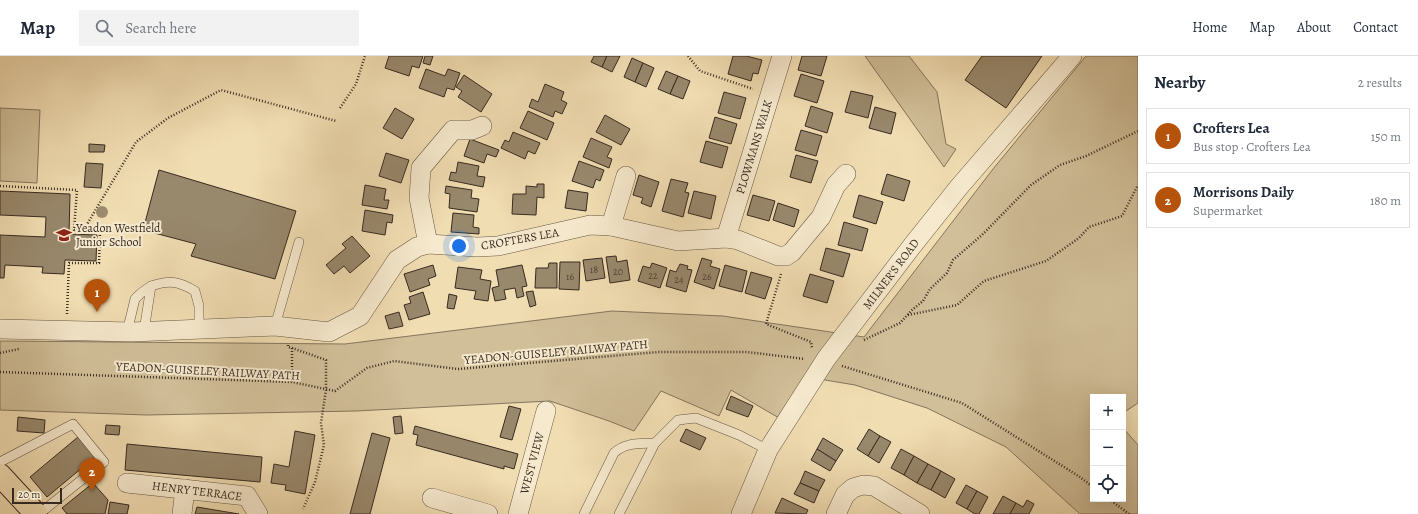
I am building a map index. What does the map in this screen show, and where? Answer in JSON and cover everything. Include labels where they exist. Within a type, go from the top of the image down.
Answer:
[{"type":"main road","points":[[0,475],[36,514]]},
{"type":"street","name":"PLOWMANS WALK","points":[[726,238],[782,56]]},
{"type":"street","name":"MILNER'S ROAD","points":[[741,514],[768,450],[818,362],[950,199],[1072,56]]},
{"type":"street","points":[[428,244],[419,198],[421,168],[448,126],[472,130],[482,126]]},
{"type":"street","points":[[786,256],[792,252],[821,217],[836,185],[846,174]]},
{"type":"street","points":[[610,226],[626,176]]},
{"type":"street","name":"CROFTERS LEA","points":[[0,329],[136,332],[275,326],[328,332],[360,316],[397,260],[417,247],[428,244],[477,247],[498,246],[590,225],[610,226],[678,241],[726,238],[738,240],[778,256],[786,256]]},
{"type":"street","name":"WEST VIEW","points":[[518,514],[546,411]]},
{"type":"street","name":"HENRY TERRACE","points":[[127,483],[247,496],[258,514]]},
{"type":"street","points":[[836,514],[845,496],[853,488],[863,485],[874,486],[920,514]]},
{"type":"street","points":[[182,514],[185,489]]},
{"type":"street","points":[[432,498],[488,514]]},
{"type":"lane","points":[[275,326],[299,242]]},
{"type":"lane","points":[[136,332],[135,299],[140,293],[151,286],[162,282],[182,283],[195,291],[199,306],[199,329]]},
{"type":"lane","points":[[136,332],[151,286]]},
{"type":"lane","points":[[619,514],[655,443],[678,420],[696,418],[739,435],[768,450]]},
{"type":"lane","points":[[0,462],[73,424],[104,462],[39,514]]},
{"type":"lane","points":[[584,514],[614,453],[627,444],[655,443]]},
{"type":"path","points":[[340,108],[356,84],[365,56]]},
{"type":"path","points":[[688,56],[700,71],[771,95]]},
{"type":"path","points":[[83,230],[136,142],[168,118],[221,90],[336,121]]},
{"type":"path","points":[[861,342],[900,323],[923,301],[930,289],[947,273],[953,260],[982,235],[1031,184],[1060,165],[1086,156],[1138,131]]},
{"type":"path","points":[[908,315],[957,305],[984,280],[1046,261],[1079,238],[1089,227],[1122,216],[1138,185]]},
{"type":"path","points":[[0,186],[77,190],[74,230],[100,232],[99,263],[69,263],[66,331]]},
{"type":"path","points":[[786,256],[766,324],[811,342],[818,362]]},
{"type":"path","points":[[297,329],[289,341],[288,346],[326,360],[326,390],[321,423],[324,445],[315,482],[303,509]]},
{"type":"path","points":[[292,348],[292,382]]},
{"type":"path","name":"YEADON-GUISELEY RAILWAY PATH","points":[[0,372],[292,382],[335,392],[367,368],[394,361],[458,369],[659,352],[747,352],[847,367],[962,403],[1090,485]]},
{"type":"path","points":[[1113,502],[1129,514]]},
{"type":"shaded area","points":[[865,56],[909,56],[937,92],[946,144],[956,149],[944,167]]},
{"type":"shaded area","points":[[1086,56],[1138,56],[1138,403],[1126,411],[1126,394],[1090,394],[1090,502],[1126,502],[1126,431],[1138,445],[1138,514],[1080,514],[1006,447],[927,408],[855,385],[807,377],[779,418],[731,390],[719,416],[661,391],[634,431],[550,401],[356,411],[147,415],[0,410],[0,341],[345,344],[612,311],[723,316],[864,337],[993,169]]},
{"type":"shaded area","points":[[0,108],[40,110],[37,183],[0,181]]},
{"type":"building","points":[[389,56],[423,56],[419,68],[412,66],[409,76],[385,68]]},
{"type":"building","points":[[425,56],[433,56],[430,65],[423,63]]},
{"type":"building","points":[[594,56],[607,56],[602,67],[591,62]]},
{"type":"building","points":[[607,56],[620,56],[612,72],[602,67]]},
{"type":"building","points":[[733,56],[746,56],[762,60],[758,74],[753,73],[751,81],[728,74]]},
{"type":"building","points":[[802,56],[827,56],[821,76],[798,70]]},
{"type":"building","points":[[982,56],[1042,56],[1006,108],[965,80]]},
{"type":"building","points":[[632,58],[643,63],[635,82],[624,77]]},
{"type":"building","points":[[643,63],[654,68],[646,87],[635,82]]},
{"type":"building","points":[[426,69],[445,76],[448,69],[460,73],[454,90],[447,88],[444,97],[419,88]]},
{"type":"building","points":[[666,71],[678,76],[670,94],[658,89]]},
{"type":"building","points":[[801,74],[824,81],[817,103],[794,96]]},
{"type":"building","points":[[464,75],[492,94],[481,112],[458,97],[462,91],[456,87]]},
{"type":"building","points":[[678,76],[690,81],[683,99],[670,94]]},
{"type":"building","points":[[545,84],[564,92],[561,100],[567,103],[562,114],[555,111],[553,117],[529,107],[532,99],[538,102]]},
{"type":"building","points":[[851,91],[873,96],[868,118],[845,112]]},
{"type":"building","points":[[724,92],[746,98],[740,119],[718,113]]},
{"type":"building","points":[[811,106],[833,113],[827,133],[805,126]]},
{"type":"building","points":[[875,107],[896,113],[891,134],[869,128]]},
{"type":"building","points":[[395,108],[414,119],[402,139],[383,128]]},
{"type":"building","points":[[528,111],[554,123],[547,140],[520,128]]},
{"type":"building","points":[[605,115],[630,129],[621,145],[596,132]]},
{"type":"building","points":[[715,117],[737,124],[731,144],[709,138]]},
{"type":"building","points":[[801,130],[822,136],[816,156],[795,150]]},
{"type":"building","points":[[513,132],[540,143],[535,154],[528,151],[525,159],[501,148],[505,140],[509,142]]},
{"type":"building","points":[[591,138],[612,147],[607,157],[612,159],[609,168],[583,157]]},
{"type":"building","points":[[470,139],[499,150],[496,157],[487,154],[484,163],[464,156]]},
{"type":"building","points":[[706,141],[728,147],[722,168],[700,162]]},
{"type":"building","points":[[89,144],[105,145],[104,152],[89,152]]},
{"type":"building","points":[[386,153],[409,160],[401,183],[379,176]]},
{"type":"building","points":[[796,155],[818,161],[811,183],[790,177]]},
{"type":"building","points":[[579,161],[604,170],[600,181],[596,179],[593,188],[572,181]]},
{"type":"building","points":[[458,162],[479,166],[477,176],[485,177],[483,187],[449,180],[451,172],[456,173]]},
{"type":"building","points":[[86,163],[103,164],[101,188],[84,187]]},
{"type":"building","points":[[159,170],[296,211],[275,279],[191,256],[196,244],[143,230]]},
{"type":"building","points":[[887,174],[910,181],[904,201],[881,194]]},
{"type":"building","points":[[639,175],[659,182],[651,207],[641,203],[643,198],[633,195]]},
{"type":"building","points":[[671,179],[688,183],[685,192],[689,193],[683,217],[662,211]]},
{"type":"building","points":[[537,184],[544,184],[544,198],[537,197],[536,215],[512,214],[513,194],[526,194],[526,186],[537,187]]},
{"type":"building","points":[[365,185],[386,189],[384,200],[389,200],[387,209],[362,205]]},
{"type":"building","points":[[446,186],[472,190],[471,198],[479,199],[477,212],[449,208],[450,194],[445,193]]},
{"type":"building","points":[[568,190],[588,193],[586,211],[565,208]]},
{"type":"building","name":"Yeadon Westfield Junior School","points":[[0,191],[70,194],[69,234],[97,235],[96,261],[65,260],[64,274],[42,273],[43,267],[5,265],[4,278],[0,278],[0,235],[45,237],[46,217],[0,215]]},
{"type":"building","points":[[694,191],[716,196],[711,219],[688,213]]},
{"type":"building","points":[[753,195],[775,201],[769,221],[747,215]]},
{"type":"building","points":[[859,195],[883,202],[876,224],[853,217]]},
{"type":"building","points":[[778,203],[799,210],[794,227],[773,220]]},
{"type":"building","points":[[365,210],[393,215],[392,223],[387,222],[385,235],[362,231]]},
{"type":"building","points":[[453,213],[474,215],[473,227],[479,228],[479,234],[451,232]]},
{"type":"building","points":[[844,222],[868,229],[862,251],[838,245]]},
{"type":"building","points":[[352,236],[370,256],[350,273],[344,266],[334,274],[326,265],[346,248],[342,244]]},
{"type":"building","points":[[826,248],[850,254],[843,277],[820,270]]},
{"type":"building","points":[[616,256],[617,262],[627,260],[630,280],[610,283],[606,257]]},
{"type":"building","points":[[602,258],[605,278],[586,281],[583,260]]},
{"type":"building","points":[[702,258],[712,261],[710,266],[720,269],[714,289],[694,282]]},
{"type":"building","points":[[560,262],[580,262],[579,290],[559,289]]},
{"type":"building","points":[[549,263],[557,263],[557,288],[535,288],[536,268],[548,268]]},
{"type":"building","points":[[652,263],[667,268],[660,288],[638,281],[643,266],[650,268]]},
{"type":"building","points":[[680,264],[688,266],[687,269],[692,270],[686,292],[666,286],[670,270],[676,272]]},
{"type":"building","points":[[433,265],[436,276],[428,279],[430,285],[410,292],[404,274]]},
{"type":"building","points":[[522,265],[527,286],[522,287],[524,296],[517,298],[515,288],[504,290],[506,299],[495,301],[492,288],[499,286],[496,270]]},
{"type":"building","points":[[725,265],[747,271],[742,292],[719,286]]},
{"type":"building","points":[[458,267],[482,270],[480,279],[491,281],[488,301],[474,299],[476,291],[455,288]]},
{"type":"building","points":[[751,272],[772,278],[765,299],[745,293]]},
{"type":"building","points":[[810,274],[834,281],[827,303],[803,296]]},
{"type":"building","points":[[533,291],[536,305],[530,307],[526,292]]},
{"type":"building","points":[[423,292],[430,314],[409,320],[404,305],[411,303],[409,297]]},
{"type":"building","points":[[449,294],[457,296],[454,309],[447,308]]},
{"type":"building","points":[[399,312],[403,326],[389,329],[385,316]]},
{"type":"building","points":[[731,396],[753,406],[748,417],[726,409]]},
{"type":"building","points":[[509,406],[521,409],[512,440],[500,437]]},
{"type":"building","points":[[401,416],[403,433],[395,434],[393,417]]},
{"type":"building","points":[[18,417],[45,420],[44,433],[17,431]]},
{"type":"building","points":[[106,425],[120,426],[119,435],[105,434]]},
{"type":"building","points":[[415,426],[518,454],[514,469],[504,466],[504,469],[416,445],[418,435],[413,434]]},
{"type":"building","points":[[686,429],[706,438],[700,450],[680,441]]},
{"type":"building","points":[[869,429],[880,436],[868,456],[857,449]]},
{"type":"building","points":[[295,431],[315,435],[305,494],[285,490],[286,485],[271,483],[274,464],[289,467]]},
{"type":"building","points":[[372,433],[390,438],[370,514],[350,514]]},
{"type":"building","points":[[880,436],[891,442],[879,463],[868,456]]},
{"type":"building","points":[[78,437],[95,457],[47,497],[30,477]]},
{"type":"building","points":[[823,438],[843,450],[836,461],[817,449]]},
{"type":"building","points":[[127,444],[262,457],[260,482],[125,470]]},
{"type":"building","points":[[817,449],[836,461],[830,471],[811,460]]},
{"type":"building","points":[[901,449],[914,456],[904,475],[891,468]]},
{"type":"building","points":[[914,456],[928,464],[917,483],[904,475]]},
{"type":"building","points":[[928,464],[941,471],[931,490],[917,483]]},
{"type":"building","points":[[805,471],[825,480],[819,491],[800,483]]},
{"type":"building","points":[[941,471],[955,479],[945,498],[931,490]]},
{"type":"building","points":[[93,483],[108,500],[105,514],[67,514],[62,508]]},
{"type":"building","points":[[800,483],[819,491],[814,503],[794,494]]},
{"type":"building","points":[[966,485],[977,491],[967,509],[956,503]]},
{"type":"building","points":[[977,491],[988,497],[979,514],[975,514],[967,509]]},
{"type":"building","points":[[1003,496],[1016,503],[1010,514],[993,514]]},
{"type":"building","points":[[782,498],[808,510],[806,514],[775,513]]},
{"type":"building","points":[[1027,500],[1034,504],[1029,514],[1010,514],[1016,503],[1023,507]]},
{"type":"building","points":[[110,502],[129,505],[127,514],[108,514]]},
{"type":"building","points":[[197,507],[239,514],[195,514]]},
{"type":"place","name":"Yeadon Westfield Junior School","points":[[64,235]]},
{"type":"place","name":"Crofters Lea","points":[[97,312]]},
{"type":"place","name":"Morrisons Daily","points":[[92,491]]}]
